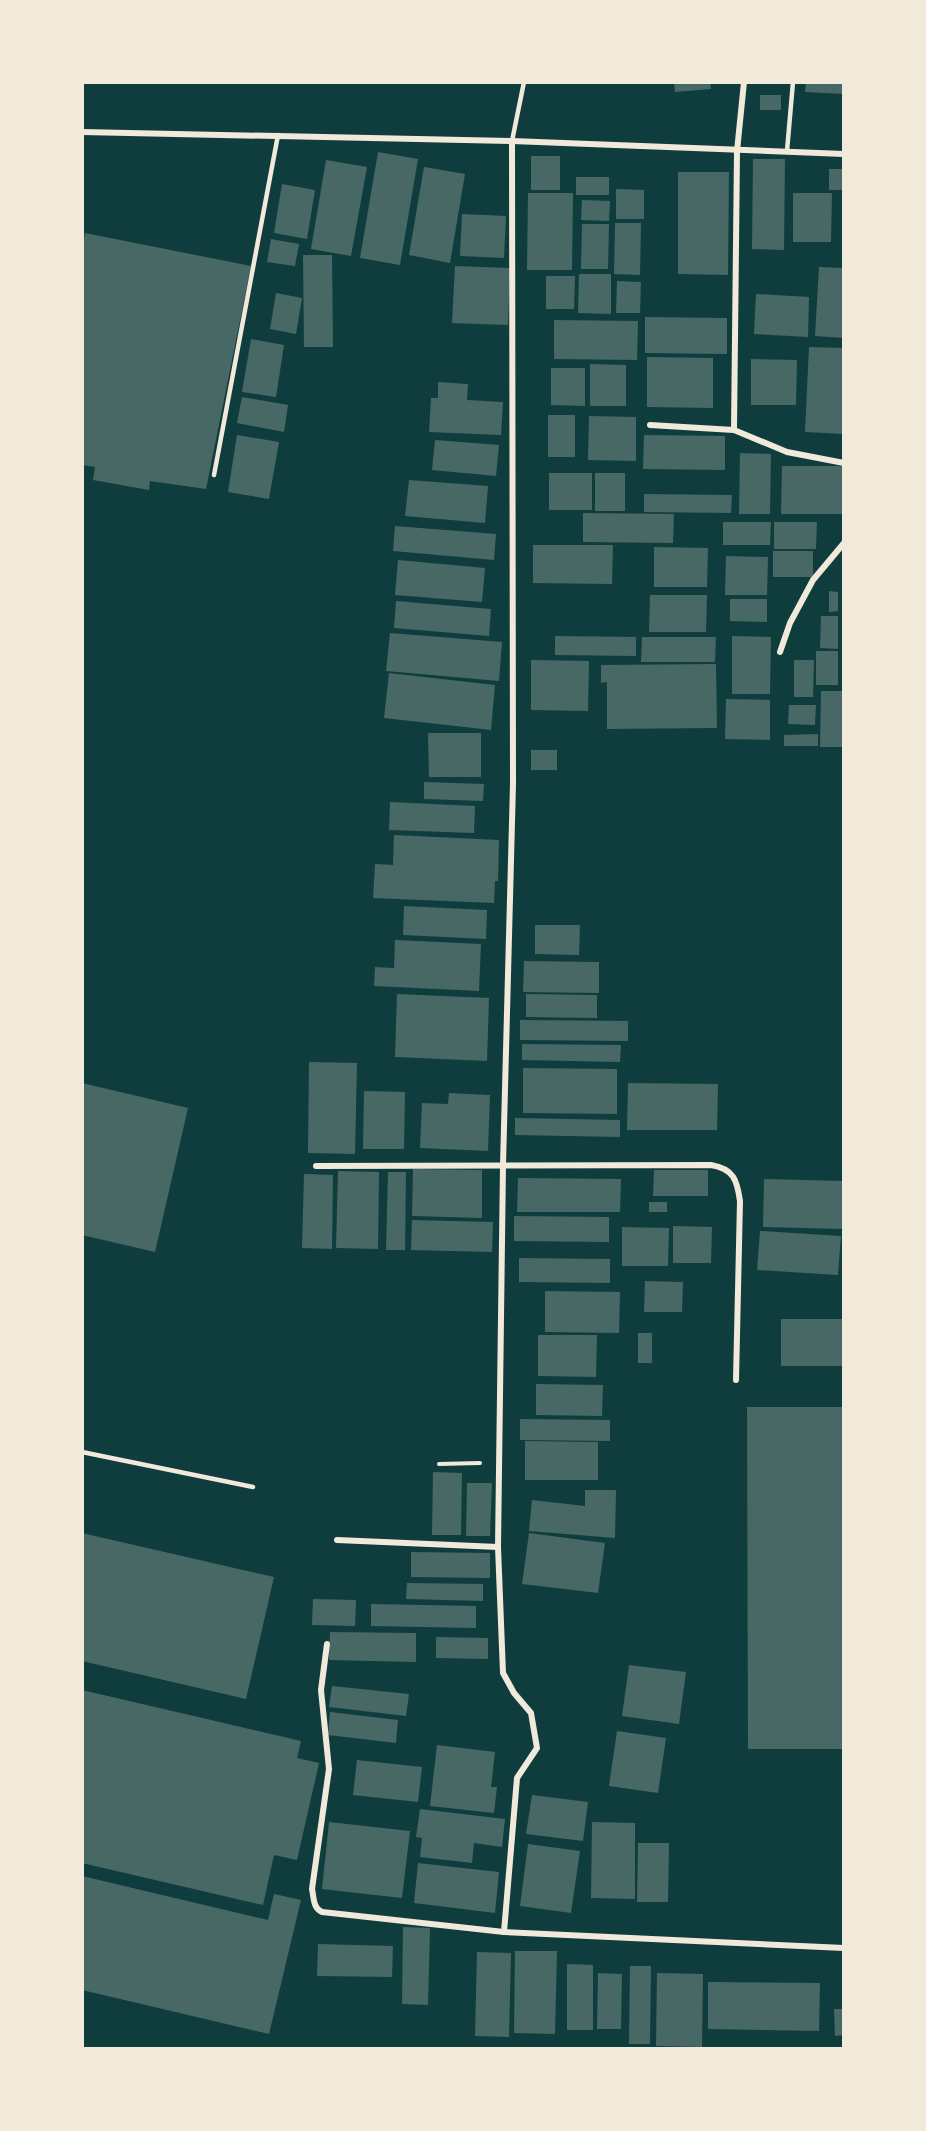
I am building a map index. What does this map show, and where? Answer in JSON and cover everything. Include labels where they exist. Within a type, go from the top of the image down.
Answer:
[{"type":"street","points":[[734,430],[737,151],[744,82]]},
{"type":"street","points":[[82,132],[513,141],[843,154]]},
{"type":"street","points":[[504,1932],[517,1778],[537,1748],[531,1713],[514,1693],[503,1673],[498,1547],[503,1165],[513,784],[513,141]]},
{"type":"street","points":[[650,425],[734,430],[787,452],[843,463]]},
{"type":"street","points":[[780,652],[790,623],[813,580],[843,543]]},
{"type":"street","points":[[316,1166],[711,1165],[730,1171],[738,1189],[740,1201],[736,1380]]},
{"type":"street","points":[[337,1540],[498,1547]]},
{"type":"street","points":[[327,1644],[321,1690],[329,1768],[312,1889],[317,1910],[504,1932],[843,1948]]},
{"type":"lane","points":[[513,141],[524,82]]},
{"type":"lane","points":[[787,151],[793,82]]},
{"type":"lane","points":[[213,475],[278,135]]},
{"type":"lane","points":[[82,1452],[253,1487]]},
{"type":"path","points":[[439,1464],[499,1462]]},
{"type":"building","points":[[674,82],[710,82],[711,89],[675,92]]},
{"type":"building","points":[[806,82],[844,82],[844,94],[805,92]]},
{"type":"building","points":[[760,95],[781,95],[781,110],[760,110]]},
{"type":"building","points":[[378,152],[418,159],[400,265],[360,258]]},
{"type":"building","points":[[531,156],[560,156],[560,190],[531,190]]},
{"type":"building","points":[[753,159],[785,159],[784,250],[752,249]]},
{"type":"building","points":[[326,160],[367,167],[351,256],[311,249]]},
{"type":"building","points":[[424,167],[465,174],[450,263],[409,255]]},
{"type":"building","points":[[829,169],[844,169],[844,190],[829,190]]},
{"type":"building","points":[[678,172],[729,172],[728,275],[678,274]]},
{"type":"building","points":[[576,177],[609,177],[609,195],[576,195]]},
{"type":"building","points":[[282,184],[315,190],[307,239],[274,233]]},
{"type":"building","points":[[616,189],[644,190],[644,219],[616,219]]},
{"type":"building","points":[[528,193],[573,193],[572,270],[527,270]]},
{"type":"building","points":[[793,193],[832,193],[831,242],[793,242]]},
{"type":"building","points":[[582,200],[610,201],[609,221],[581,220]]},
{"type":"building","points":[[462,214],[506,216],[504,258],[460,256]]},
{"type":"building","points":[[615,223],[641,223],[640,275],[614,274]]},
{"type":"building","points":[[582,224],[609,224],[608,269],[581,269]]},
{"type":"building","points":[[85,233],[251,266],[206,489],[150,481],[149,490],[93,480],[95,467],[82,465],[82,249]]},
{"type":"building","points":[[271,239],[299,244],[295,266],[267,262]]},
{"type":"building","points":[[303,255],[332,255],[333,347],[304,347]]},
{"type":"building","points":[[455,266],[510,268],[508,325],[452,323]]},
{"type":"building","points":[[819,267],[844,268],[844,338],[815,336]]},
{"type":"building","points":[[579,274],[611,274],[611,314],[578,313]]},
{"type":"building","points":[[546,276],[575,276],[574,309],[546,309]]},
{"type":"building","points":[[617,281],[641,282],[640,313],[616,313]]},
{"type":"building","points":[[276,293],[302,298],[296,334],[270,329]]},
{"type":"building","points":[[756,294],[809,297],[808,337],[754,334]]},
{"type":"building","points":[[645,317],[727,318],[727,354],[645,353]]},
{"type":"building","points":[[554,320],[638,321],[637,360],[554,359]]},
{"type":"building","points":[[251,339],[284,345],[276,397],[242,392]]},
{"type":"building","points":[[809,347],[844,348],[844,434],[805,432]]},
{"type":"building","points":[[647,357],[713,358],[713,408],[647,407]]},
{"type":"building","points":[[751,359],[797,360],[796,405],[751,405]]},
{"type":"building","points":[[590,364],[626,365],[626,406],[590,406]]},
{"type":"building","points":[[551,368],[585,368],[585,406],[551,405]]},
{"type":"building","points":[[438,382],[468,384],[467,400],[503,402],[501,435],[429,432],[431,398],[438,398]]},
{"type":"building","points":[[242,397],[288,405],[284,432],[237,423]]},
{"type":"building","points":[[548,415],[575,415],[575,457],[548,457]]},
{"type":"building","points":[[589,416],[636,417],[636,461],[588,460]]},
{"type":"building","points":[[237,435],[279,442],[269,499],[228,492]]},
{"type":"building","points":[[644,435],[725,436],[725,470],[643,469]]},
{"type":"building","points":[[435,440],[499,445],[496,476],[432,470]]},
{"type":"building","points":[[740,453],[771,454],[770,514],[739,514]]},
{"type":"building","points":[[782,466],[844,466],[844,514],[781,514]]},
{"type":"building","points":[[549,473],[592,473],[592,510],[549,510]]},
{"type":"building","points":[[595,473],[625,473],[625,511],[595,511]]},
{"type":"building","points":[[409,480],[488,486],[485,523],[405,516]]},
{"type":"building","points":[[644,494],[732,495],[731,513],[644,512]]},
{"type":"building","points":[[583,513],[674,514],[673,543],[583,542]]},
{"type":"building","points":[[723,522],[771,522],[770,545],[723,545]]},
{"type":"building","points":[[774,522],[817,522],[816,549],[774,549]]},
{"type":"building","points":[[395,526],[496,534],[494,560],[393,551]]},
{"type":"building","points":[[533,545],[613,545],[612,584],[533,583]]},
{"type":"building","points":[[654,547],[708,548],[707,587],[654,587]]},
{"type":"building","points":[[773,551],[813,551],[813,577],[773,577]]},
{"type":"building","points":[[726,556],[768,557],[767,595],[725,595]]},
{"type":"building","points":[[398,560],[485,568],[482,602],[395,595]]},
{"type":"building","points":[[829,591],[838,592],[838,611],[829,612]]},
{"type":"building","points":[[650,595],[707,595],[706,632],[649,632]]},
{"type":"building","points":[[730,599],[767,599],[767,622],[730,621]]},
{"type":"building","points":[[396,601],[491,609],[489,636],[394,628]]},
{"type":"building","points":[[821,616],[838,616],[838,649],[820,648]]},
{"type":"building","points":[[390,633],[502,642],[499,681],[386,671]]},
{"type":"building","points":[[555,636],[636,637],[636,656],[555,655]]},
{"type":"building","points":[[732,636],[771,637],[770,694],[732,694]]},
{"type":"building","points":[[642,637],[716,637],[715,662],[641,662]]},
{"type":"building","points":[[816,651],[838,651],[838,685],[816,685]]},
{"type":"building","points":[[531,660],[589,661],[588,711],[531,710]]},
{"type":"building","points":[[794,660],[814,660],[813,697],[794,697]]},
{"type":"building","points":[[716,664],[717,728],[607,729],[607,682],[601,683],[601,665]]},
{"type":"building","points":[[389,673],[495,685],[491,730],[384,718]]},
{"type":"building","points":[[821,691],[844,691],[844,747],[820,747]]},
{"type":"building","points":[[726,699],[770,700],[770,740],[725,739]]},
{"type":"building","points":[[789,705],[816,705],[815,725],[788,724]]},
{"type":"building","points":[[428,733],[481,733],[481,777],[429,777]]},
{"type":"building","points":[[818,734],[818,746],[784,746],[784,735]]},
{"type":"building","points":[[531,750],[557,750],[557,770],[531,770]]},
{"type":"building","points":[[424,782],[484,784],[483,801],[424,799]]},
{"type":"building","points":[[390,802],[475,806],[474,833],[389,830]]},
{"type":"building","points":[[394,835],[499,840],[498,881],[495,881],[494,903],[373,898],[375,864],[393,865]]},
{"type":"building","points":[[404,906],[487,910],[486,939],[403,935]]},
{"type":"building","points":[[535,925],[580,925],[579,955],[535,954]]},
{"type":"building","points":[[395,940],[481,944],[479,991],[374,986],[375,967],[394,968]]},
{"type":"building","points":[[524,961],[599,962],[599,993],[523,992]]},
{"type":"building","points":[[397,994],[489,998],[487,1061],[395,1057]]},
{"type":"building","points":[[526,994],[597,995],[597,1018],[526,1017]]},
{"type":"building","points":[[520,1020],[628,1021],[628,1041],[520,1040]]},
{"type":"building","points":[[522,1044],[621,1045],[620,1062],[522,1060]]},
{"type":"building","points":[[309,1062],[357,1063],[355,1154],[308,1153]]},
{"type":"building","points":[[523,1068],[617,1069],[617,1114],[523,1113]]},
{"type":"building","points":[[82,1083],[188,1108],[155,1252],[82,1235]]},
{"type":"building","points":[[628,1083],[718,1084],[717,1130],[627,1130]]},
{"type":"building","points":[[364,1091],[405,1092],[404,1149],[363,1149]]},
{"type":"building","points":[[449,1093],[490,1095],[488,1151],[420,1148],[422,1103],[448,1104]]},
{"type":"building","points":[[515,1118],[620,1120],[620,1137],[515,1135]]},
{"type":"building","points":[[413,1169],[482,1170],[482,1218],[412,1216]]},
{"type":"building","points":[[654,1170],[708,1170],[708,1196],[653,1196]]},
{"type":"building","points":[[338,1171],[379,1172],[378,1249],[336,1248]]},
{"type":"building","points":[[388,1172],[406,1172],[405,1250],[386,1250]]},
{"type":"building","points":[[304,1174],[333,1175],[332,1249],[302,1248]]},
{"type":"building","points":[[518,1178],[621,1179],[620,1212],[517,1212]]},
{"type":"building","points":[[764,1179],[844,1181],[844,1229],[763,1227]]},
{"type":"building","points":[[649,1202],[667,1202],[667,1212],[649,1212]]},
{"type":"building","points":[[514,1216],[609,1217],[609,1242],[514,1241]]},
{"type":"building","points":[[412,1220],[493,1222],[492,1252],[411,1250]]},
{"type":"building","points":[[673,1226],[712,1227],[711,1263],[673,1263]]},
{"type":"building","points":[[622,1227],[669,1228],[668,1266],[622,1266]]},
{"type":"building","points":[[760,1231],[841,1236],[838,1275],[757,1270]]},
{"type":"building","points":[[519,1258],[610,1259],[610,1283],[519,1282]]},
{"type":"building","points":[[645,1281],[683,1282],[682,1312],[644,1312]]},
{"type":"building","points":[[545,1291],[620,1292],[619,1333],[545,1332]]},
{"type":"building","points":[[781,1319],[844,1319],[844,1366],[781,1366]]},
{"type":"building","points":[[638,1333],[652,1333],[652,1363],[638,1363]]},
{"type":"building","points":[[538,1335],[597,1335],[596,1377],[538,1376]]},
{"type":"building","points":[[536,1384],[603,1385],[602,1416],[536,1415]]},
{"type":"building","points":[[747,1407],[844,1407],[844,1749],[748,1749]]},
{"type":"building","points":[[520,1419],[610,1420],[610,1441],[520,1440]]},
{"type":"building","points":[[525,1441],[598,1442],[598,1480],[525,1480]]},
{"type":"building","points":[[433,1472],[462,1473],[461,1535],[432,1535]]},
{"type":"building","points":[[467,1483],[492,1483],[490,1536],[466,1536]]},
{"type":"building","points":[[585,1490],[616,1490],[615,1538],[529,1531],[532,1500],[585,1506]]},
{"type":"building","points":[[82,1533],[274,1577],[246,1699],[82,1661]]},
{"type":"building","points":[[529,1533],[605,1543],[598,1593],[522,1584]]},
{"type":"building","points":[[411,1552],[490,1553],[490,1578],[411,1577]]},
{"type":"building","points":[[407,1583],[483,1584],[483,1601],[406,1599]]},
{"type":"building","points":[[313,1599],[356,1600],[355,1626],[312,1625]]},
{"type":"building","points":[[371,1604],[476,1606],[476,1628],[371,1626]]},
{"type":"building","points":[[330,1632],[416,1633],[416,1662],[329,1660]]},
{"type":"building","points":[[436,1637],[488,1638],[488,1659],[436,1658]]},
{"type":"building","points":[[629,1665],[686,1672],[679,1724],[622,1716]]},
{"type":"building","points":[[332,1686],[409,1694],[406,1716],[329,1707]]},
{"type":"building","points":[[82,1690],[301,1741],[297,1758],[319,1763],[297,1860],[274,1855],[263,1905],[82,1863]]},
{"type":"building","points":[[330,1712],[398,1720],[396,1743],[328,1735]]},
{"type":"building","points":[[617,1731],[666,1738],[658,1793],[609,1786]]},
{"type":"building","points":[[437,1745],[495,1752],[491,1787],[497,1787],[494,1813],[430,1806]]},
{"type":"building","points":[[357,1760],[422,1767],[418,1802],[353,1795]]},
{"type":"building","points":[[532,1795],[588,1802],[583,1841],[526,1834]]},
{"type":"building","points":[[420,1809],[505,1819],[502,1847],[474,1843],[472,1863],[420,1857],[422,1838],[416,1837]]},
{"type":"building","points":[[329,1822],[410,1831],[402,1898],[322,1889]]},
{"type":"building","points":[[592,1822],[635,1823],[635,1899],[591,1898]]},
{"type":"building","points":[[638,1843],[669,1843],[668,1902],[637,1902]]},
{"type":"building","points":[[528,1844],[580,1851],[571,1913],[520,1906]]},
{"type":"building","points":[[418,1863],[499,1872],[495,1913],[414,1903]]},
{"type":"building","points":[[82,1876],[268,1920],[274,1894],[301,1900],[269,2034],[82,1990]]},
{"type":"building","points":[[403,1927],[430,1928],[428,2005],[402,2004]]},
{"type":"building","points":[[318,1944],[393,1946],[392,1977],[317,1976]]},
{"type":"building","points":[[515,1951],[557,1951],[555,2034],[514,2033]]},
{"type":"building","points":[[477,1952],[511,1953],[509,2037],[475,2036]]},
{"type":"building","points":[[567,1964],[593,1965],[593,2030],[567,2030]]},
{"type":"building","points":[[630,1966],[651,1966],[650,2044],[629,2044]]},
{"type":"building","points":[[598,1973],[622,1974],[621,2029],[597,2029]]},
{"type":"building","points":[[657,1973],[703,1974],[702,2047],[656,2046]]},
{"type":"building","points":[[708,1982],[820,1983],[819,2031],[708,2029]]},
{"type":"building","points":[[834,2009],[844,2009],[844,2035],[835,2036]]}]
